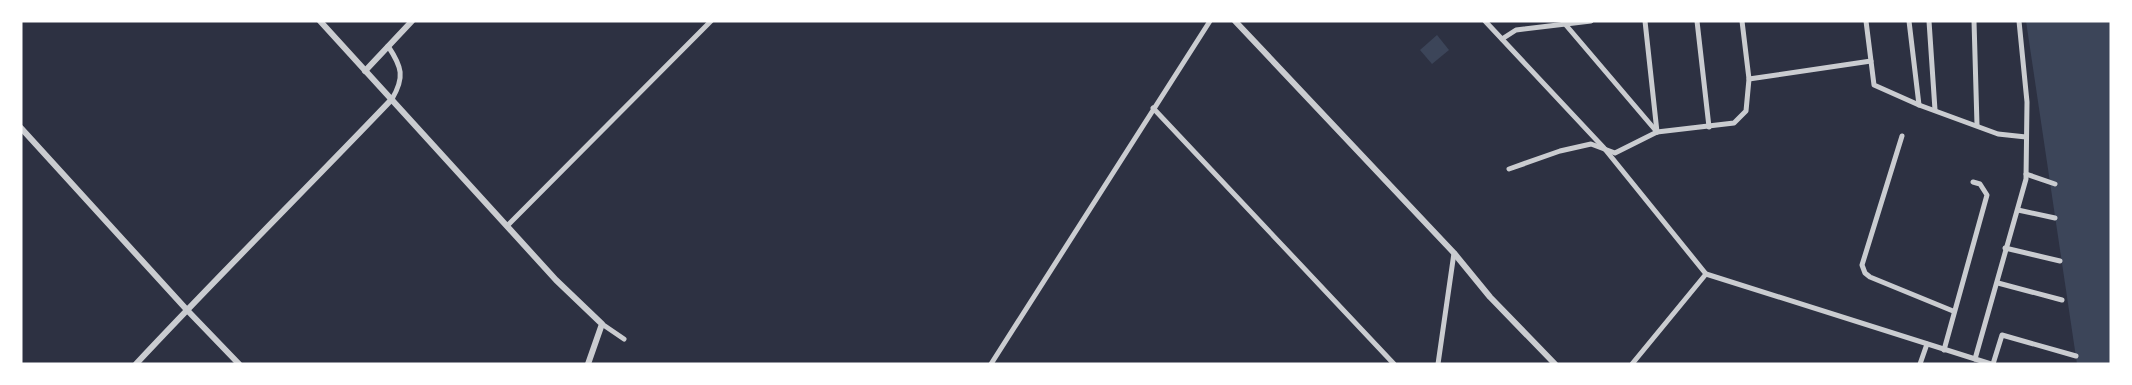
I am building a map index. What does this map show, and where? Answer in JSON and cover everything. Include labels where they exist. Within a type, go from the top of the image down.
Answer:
[{"type":"street","points":[[320,21],[556,280],[602,324],[624,339]]},
{"type":"street","points":[[365,70],[412,21]]},
{"type":"street","points":[[507,226],[711,21]]},
{"type":"street","points":[[991,364],[1210,21]]},
{"type":"street","points":[[1235,21],[1454,253],[1490,297],[1554,364]]},
{"type":"street","points":[[1485,21],[1604,148],[1706,274],[1992,364],[2002,335],[2076,356]]},
{"type":"street","points":[[1502,39],[1516,30],[1591,21]]},
{"type":"street","points":[[1645,21],[1657,132]]},
{"type":"street","points":[[1697,21],[1709,127]]},
{"type":"street","points":[[1509,170],[1560,151],[1591,144],[1615,152],[1657,132],[1734,124],[1746,111],[1749,79],[1742,21]]},
{"type":"street","points":[[1866,21],[1874,85],[1919,106],[1935,110],[1998,134],[2026,137]]},
{"type":"street","points":[[1909,21],[1919,106]]},
{"type":"street","points":[[1929,21],[1935,110]]},
{"type":"street","points":[[1974,21],[1977,125]]},
{"type":"street","points":[[1975,359],[1998,283],[2005,248],[2018,210],[2026,174],[2027,102],[2019,21]]},
{"type":"street","points":[[1565,24],[1657,132]]},
{"type":"street","points":[[136,364],[392,99],[399,87],[401,78],[397,60],[388,46]]},
{"type":"street","points":[[1749,79],[1871,61]]},
{"type":"street","points":[[1153,108],[1394,364]]},
{"type":"street","points":[[21,128],[187,310],[239,364]]},
{"type":"street","points":[[1902,136],[1862,265],[1865,273],[1870,277],[1954,311]]},
{"type":"street","points":[[2026,174],[2055,184]]},
{"type":"street","points":[[1944,350],[1987,195],[1980,184],[1973,182]]},
{"type":"street","points":[[2018,210],[2055,218]]},
{"type":"street","points":[[2005,248],[2060,260]]},
{"type":"street","points":[[1438,364],[1454,253]]},
{"type":"street","points":[[1632,364],[1706,274]]},
{"type":"street","points":[[1998,283],[2062,300]]},
{"type":"street","points":[[588,364],[602,324]]},
{"type":"street","points":[[1920,364],[1927,344]]},
{"type":"shaded area","points":[[2026,21],[2111,21],[2111,364],[2077,364]]},
{"type":"shaded area","points":[[1437,35],[1449,50],[1432,64],[1420,50]]}]
